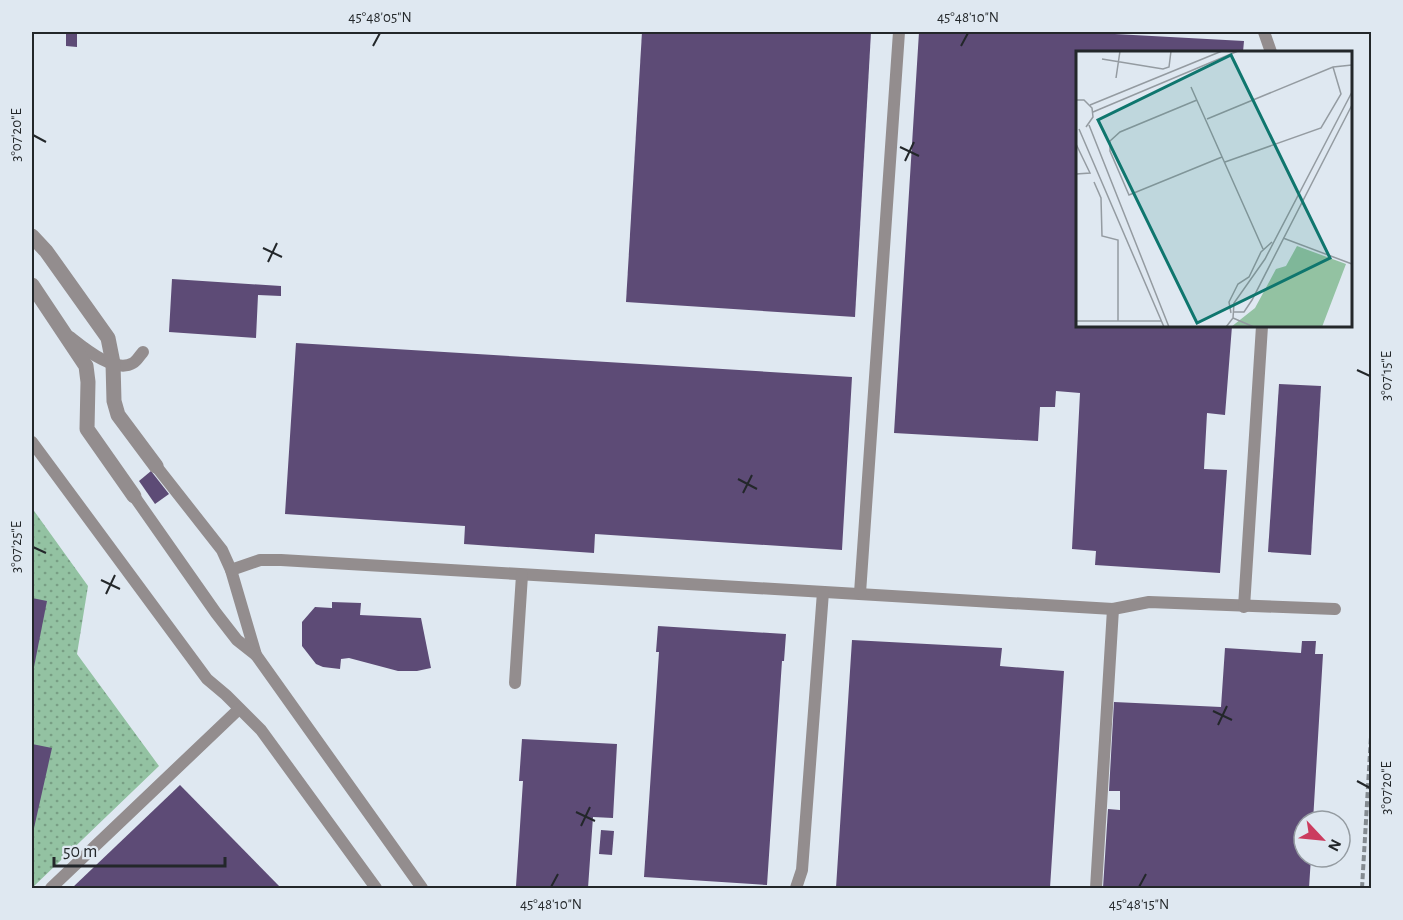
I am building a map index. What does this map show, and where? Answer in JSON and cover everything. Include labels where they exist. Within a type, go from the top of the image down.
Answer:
[{"type":"street","points":[[32,236],[108,338],[113,363],[114,401],[118,415],[156,466]]},
{"type":"street","points":[[32,285],[86,366],[87,429],[134,496]]},
{"type":"lane","points":[[860,593],[899,32]]},
{"type":"lane","points":[[1264,32],[1271,51]]},
{"type":"lane","points":[[1244,607],[1262,327]]},
{"type":"lane","points":[[64,333],[98,358],[122,366],[134,363],[143,352]]},
{"type":"lane","points":[[32,442],[207,679],[261,730],[376,888]]},
{"type":"lane","points":[[156,466],[222,550],[231,570],[255,655]]},
{"type":"lane","points":[[134,496],[216,613],[237,640],[255,655],[422,888]]},
{"type":"lane","points":[[231,570],[260,560],[281,560],[1113,609],[1149,602],[1335,609]]},
{"type":"lane","points":[[514,683],[522,575]]},
{"type":"lane","points":[[796,888],[802,870],[823,592]]},
{"type":"lane","points":[[1096,888],[1113,609]]},
{"type":"lane","points":[[51,888],[239,709]]},
{"type":"path","points":[[1362,888],[1371,719]]},
{"type":"green space","points":[[32,508],[88,586],[77,654],[159,766],[32,888]]},
{"type":"building","points":[[66,32],[77,32],[77,47],[66,46]]},
{"type":"building","points":[[642,32],[871,32],[855,317],[626,302]]},
{"type":"building","points":[[919,32],[1078,32],[1244,41],[1243,51],[1076,51],[1076,327],[1232,327],[1225,415],[1207,413],[1204,469],[1227,470],[1220,573],[1095,565],[1096,551],[1072,549],[1080,393],[1056,391],[1055,407],[1040,407],[1038,441],[894,433]]},
{"type":"building","points":[[172,279],[281,286],[281,296],[258,295],[256,338],[169,332]]},
{"type":"building","points":[[296,343],[852,377],[842,550],[595,534],[594,553],[464,544],[465,526],[285,514]]},
{"type":"building","points":[[1279,384],[1321,386],[1311,555],[1268,552]]},
{"type":"building","points":[[151,471],[169,494],[155,504],[139,481]]},
{"type":"building","points":[[32,598],[47,601],[33,672],[32,672]]},
{"type":"building","points":[[332,602],[361,603],[360,615],[421,618],[431,668],[398,671],[349,658],[341,659],[340,669],[316,664],[302,646],[302,622],[315,607],[332,608]]},
{"type":"building","points":[[658,626],[786,634],[784,661],[782,661],[767,885],[644,877],[659,652],[656,652]]},
{"type":"building","points":[[852,640],[1002,648],[1000,666],[1064,671],[1050,888],[836,888]]},
{"type":"building","points":[[1302,641],[1316,641],[1315,654],[1323,654],[1314,809],[1292,809],[1292,869],[1310,869],[1309,888],[1103,888],[1108,809],[1120,810],[1120,791],[1109,791],[1114,702],[1221,707],[1225,648],[1301,653]]},
{"type":"building","points":[[522,739],[617,744],[613,818],[593,817],[588,888],[516,886],[523,781],[519,781]]},
{"type":"building","points":[[32,744],[52,748],[32,837]]},
{"type":"building","points":[[180,785],[281,888],[72,888]]},
{"type":"building","points":[[601,830],[614,831],[612,855],[599,854]]}]
